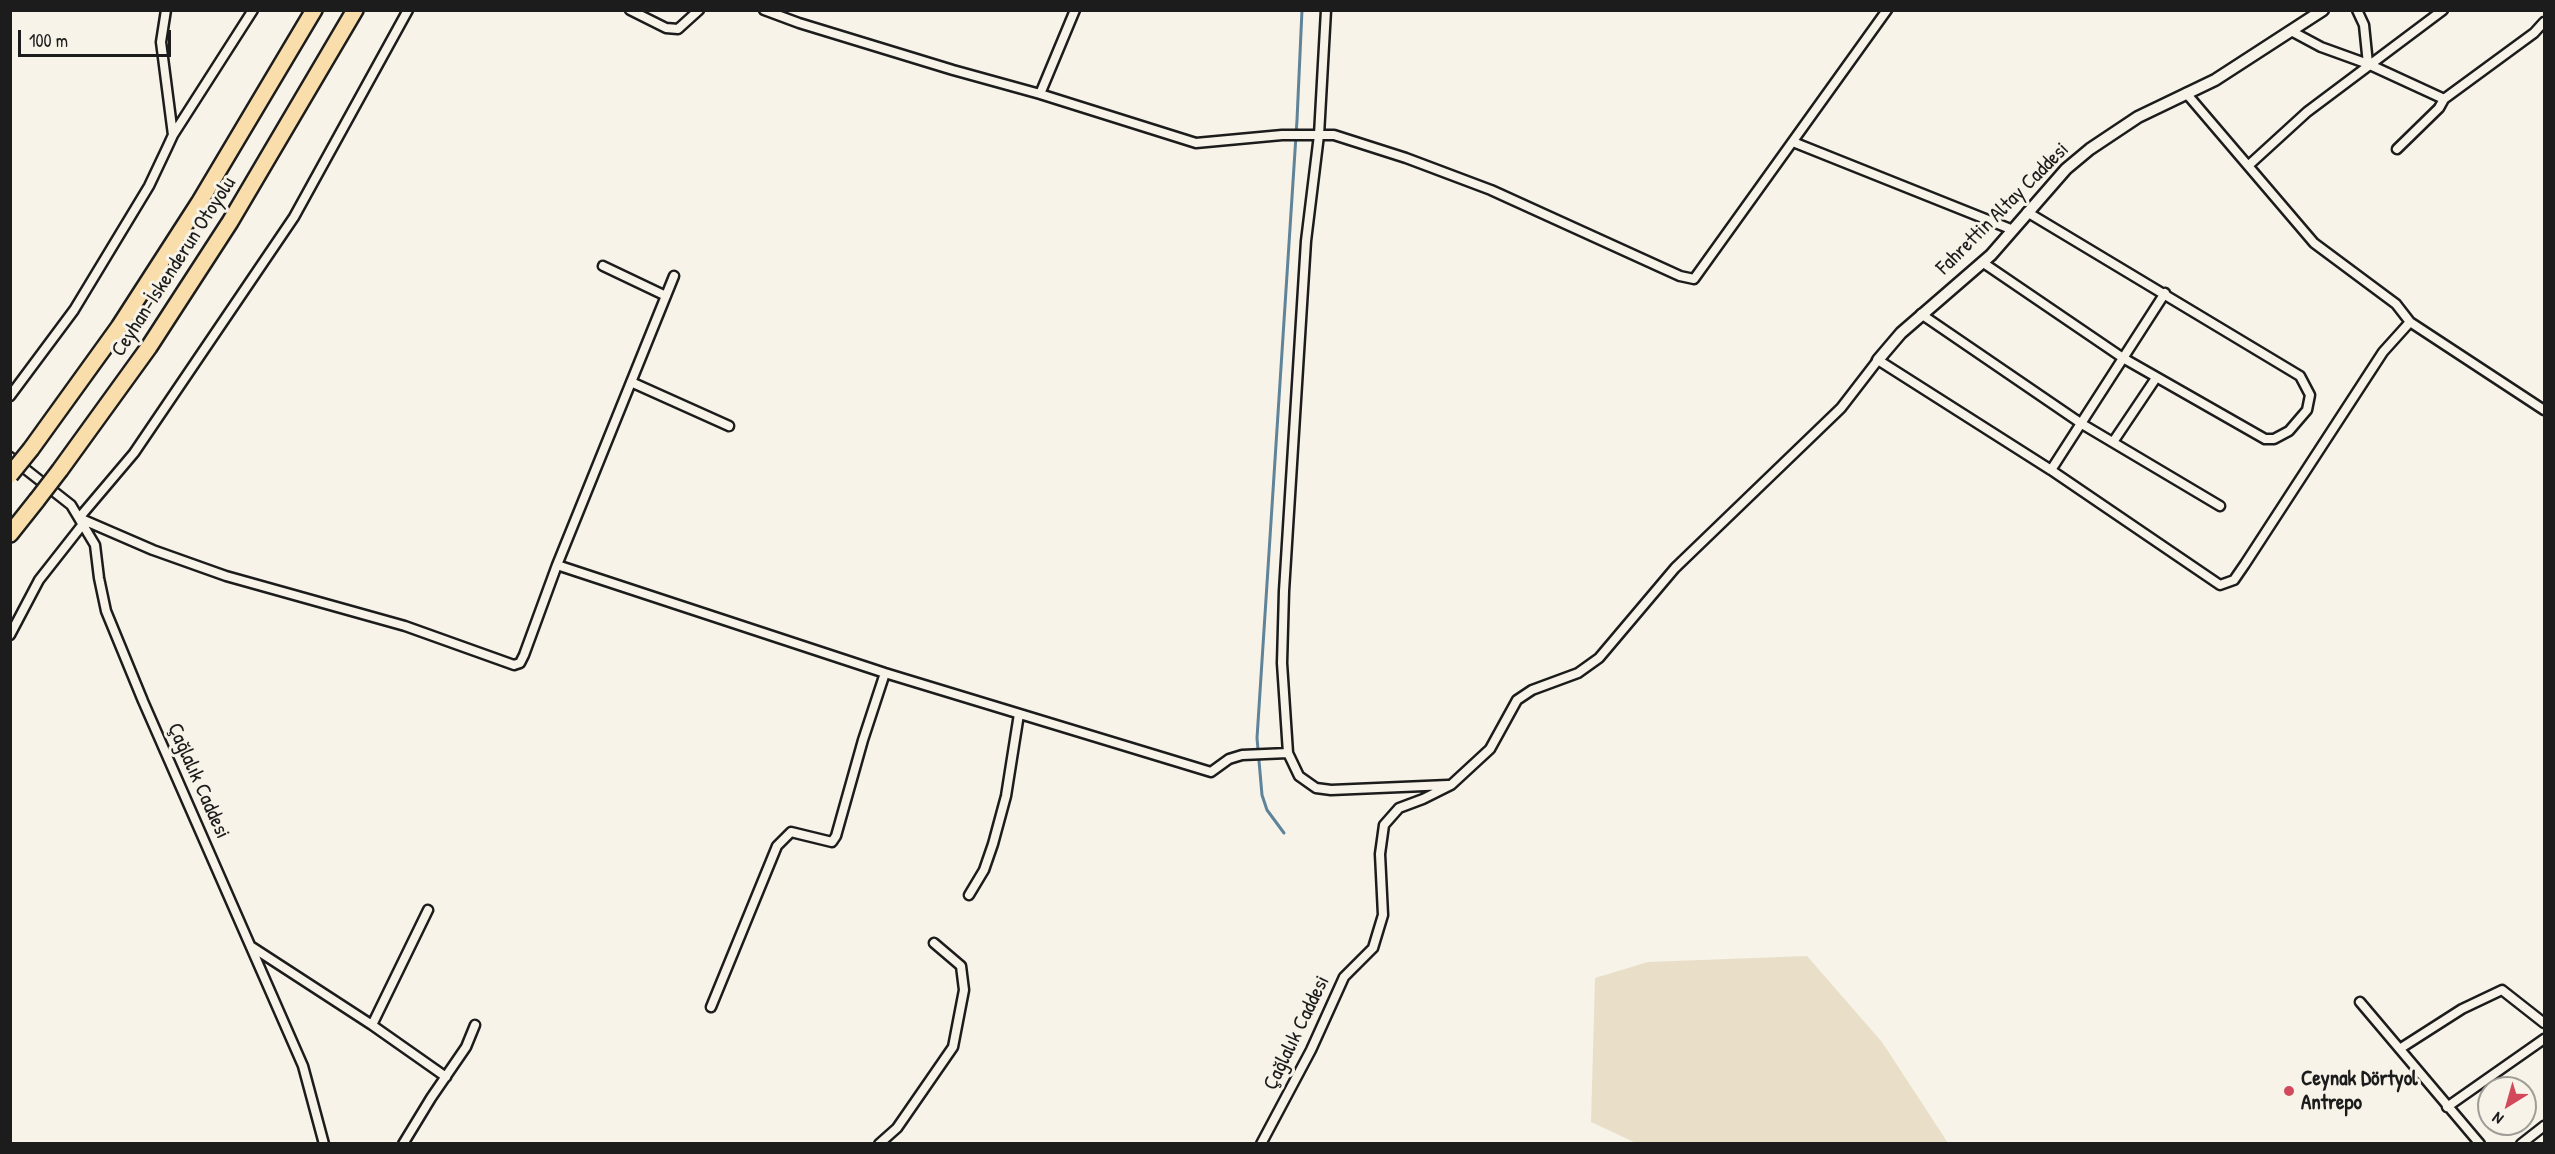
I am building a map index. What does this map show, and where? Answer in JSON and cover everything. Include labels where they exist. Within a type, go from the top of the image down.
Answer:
[{"type":"highway","name":"Ceyhan-İskenderun Otoyolu","points":[[10,476],[119,327],[193,212],[314,10]]},
{"type":"highway","name":"Ceyhan-İskenderun Otoyolu","points":[[10,534],[60,471],[149,347],[230,222],[355,10]]},
{"type":"street","points":[[166,10],[161,42],[173,135]]},
{"type":"street","points":[[10,396],[74,310],[149,186],[173,135],[253,10]]},
{"type":"street","points":[[10,636],[39,580],[134,453],[294,217],[408,10]]},
{"type":"street","points":[[630,10],[666,28],[678,29],[699,10]]},
{"type":"street","points":[[764,10],[942,67],[1040,94],[1196,143],[1282,135],[1334,135],[1355,141],[1491,190],[1680,276],[1694,279],[1887,10]]},
{"type":"street","points":[[1040,94],[1075,10]]},
{"type":"street","points":[[1326,10],[1306,241],[1284,591],[1282,663],[1288,753],[1299,776],[1316,788],[1331,790],[1451,785],[1490,749],[1517,700],[1532,690],[1578,673],[1599,658],[1675,568],[1841,408],[1878,360],[2051,470],[2220,585],[2234,580],[2383,352],[2410,322]]},
{"type":"street","name":"Fahrettin Altay Caddesi","points":[[1878,360],[1901,333],[1982,262],[2066,169],[2090,149],[2138,117],[2211,82],[2293,32],[2323,10]]},
{"type":"street","points":[[2357,10],[2364,25],[2368,64]]},
{"type":"street","points":[[2249,165],[2307,112],[2443,10]]},
{"type":"street","points":[[2397,149],[2439,108],[2444,99],[2534,33],[2544,22]]},
{"type":"street","points":[[2293,32],[2321,47],[2368,64],[2444,99]]},
{"type":"street","points":[[2186,93],[2314,243],[2396,304],[2410,322],[2544,410]]},
{"type":"street","points":[[1793,142],[2013,230]]},
{"type":"street","points":[[1982,262],[2123,358],[2265,439],[2274,439],[2289,431],[2307,410],[2310,395],[2300,376],[2027,212]]},
{"type":"street","points":[[603,266],[666,296]]},
{"type":"street","points":[[81,521],[226,576],[405,626],[514,665],[520,663],[557,565],[674,276]]},
{"type":"street","points":[[2051,470],[2165,293]]},
{"type":"street","points":[[1922,314],[2082,424],[2220,506]]},
{"type":"street","points":[[2113,442],[2156,378]]},
{"type":"street","points":[[631,382],[729,426]]},
{"type":"street","name":"Çağlalık Caddesi","points":[[10,457],[71,505],[95,545],[106,610],[303,1066],[324,1143]]},
{"type":"street","points":[[557,565],[885,673],[1211,772],[1229,759],[1242,755],[1288,753]]},
{"type":"street","points":[[711,1007],[777,846],[791,832],[832,842],[836,837],[863,740],[885,673]]},
{"type":"street","points":[[969,895],[984,870],[993,844],[1006,796],[1019,714]]},
{"type":"street","name":"Çağlalık Caddesi","points":[[1261,1143],[1311,1050],[1344,977],[1373,948],[1383,915],[1380,855],[1384,825],[1399,808],[1451,785]]},
{"type":"street","points":[[372,1025],[428,910]]},
{"type":"street","points":[[879,1143],[897,1128],[953,1047],[964,990],[961,966],[934,942]]},
{"type":"street","points":[[251,947],[372,1025],[446,1077]]},
{"type":"street","points":[[2401,1048],[2462,1009],[2502,990],[2544,1023]]},
{"type":"street","points":[[2360,1002],[2480,1143]]},
{"type":"street","points":[[403,1143],[466,1047],[475,1025]]},
{"type":"street","points":[[2447,1107],[2544,1039]]},
{"type":"street","points":[[2521,1143],[2544,1126]]},
{"type":"shaded area","points":[[1807,956],[1882,1042],[1948,1143],[1636,1143],[1591,1122],[1595,978],[1648,962]]},
{"type":"waterway","points":[[1284,833],[1267,810],[1262,795],[1257,738],[1302,10]]},
{"type":"place","name":"Ceynak Dörtyol Antrepo","points":[[2289,1091]]}]
